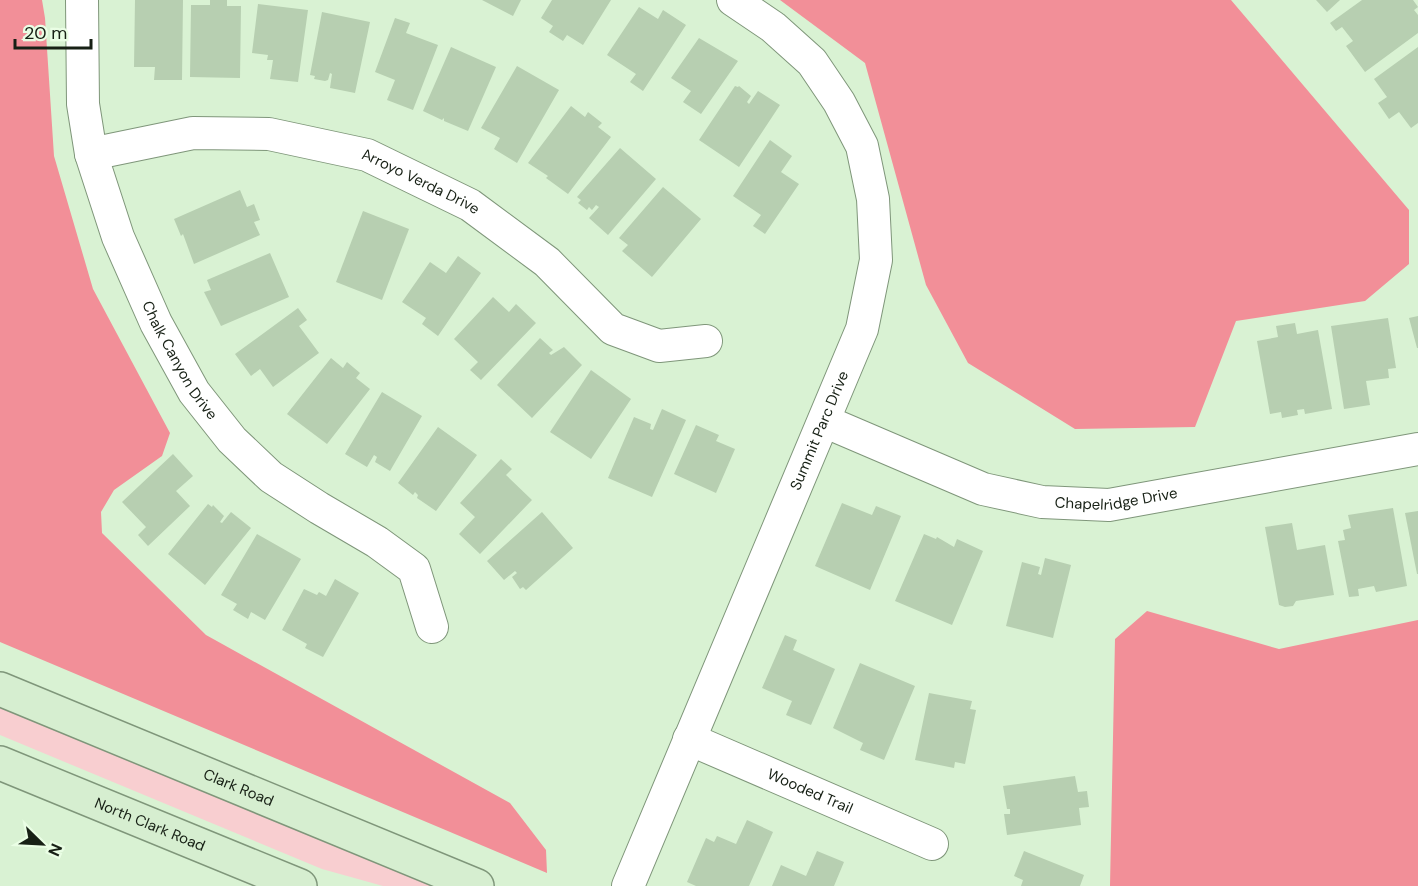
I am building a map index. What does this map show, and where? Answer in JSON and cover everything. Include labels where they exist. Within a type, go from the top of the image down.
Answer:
[{"type":"main road","name":"Clark Road","points":[[0,689],[477,886]]},
{"type":"main road","name":"North Clark Road","points":[[0,763],[300,886]]},
{"type":"street","name":"Chalk Canyon Drive","points":[[82,0],[83,104],[91,154],[118,237],[156,323],[194,392],[232,440],[272,477],[377,542],[414,569],[432,627]]},
{"type":"street","name":"Summit Parc Drive","points":[[628,886],[862,329],[876,260],[873,199],[862,146],[838,102],[813,62],[773,27],[733,0]]},
{"type":"street","name":"Arroyo Verda Drive","points":[[91,154],[193,133],[204,133],[269,134],[367,155],[470,205],[547,262],[613,329],[659,346],[706,341]]},
{"type":"street","name":"Chapelridge Drive","points":[[824,420],[983,489],[1042,502],[1109,505],[1418,449]]},
{"type":"street","name":"Wooded Trail","points":[[689,739],[932,844]]},
{"type":"shaded area","points":[[0,0],[42,0],[54,156],[93,289],[170,433],[162,456],[114,490],[101,512],[102,533],[206,635],[510,803],[546,850],[547,873],[0,642]]},
{"type":"shaded area","points":[[780,0],[1231,0],[1409,210],[1409,264],[1365,301],[1236,321],[1195,427],[1075,429],[968,363],[926,285],[865,63]]},
{"type":"shaded area","points":[[1147,611],[1279,649],[1418,620],[1418,886],[1110,886],[1115,639]]},
{"type":"shaded area","points":[[0,703],[431,883],[430,886],[383,886],[322,869],[0,735]]},
{"type":"building","points":[[135,0],[183,0],[182,80],[154,80],[155,67],[134,67]]},
{"type":"building","points":[[210,0],[227,0],[227,6],[241,6],[240,78],[190,77],[191,5],[210,5]]},
{"type":"building","points":[[482,0],[521,0],[513,16]]},
{"type":"building","points":[[552,0],[611,0],[583,45],[567,35],[563,41],[549,32],[553,26],[541,18]]},
{"type":"building","points":[[1316,0],[1340,0],[1327,12]]},
{"type":"building","points":[[1362,0],[1413,0],[1418,7],[1414,10],[1418,15],[1418,33],[1365,72],[1346,46],[1353,41],[1342,27],[1336,31],[1330,23]]},
{"type":"building","points":[[258,4],[308,10],[298,82],[270,79],[273,60],[267,60],[268,55],[252,53]]},
{"type":"building","points":[[639,7],[658,19],[663,10],[686,25],[643,91],[630,82],[636,74],[607,55]]},
{"type":"building","points":[[322,12],[370,22],[355,93],[330,88],[332,74],[330,73],[328,80],[325,81],[314,79],[315,76],[310,75]]},
{"type":"building","points":[[395,18],[410,23],[406,33],[438,45],[413,110],[387,100],[395,80],[375,72]]},
{"type":"building","points":[[699,38],[738,61],[701,114],[683,102],[691,91],[671,78]]},
{"type":"building","points":[[451,47],[496,67],[468,131],[444,121],[444,118],[442,120],[423,111]]},
{"type":"building","points":[[1418,47],[1418,123],[1411,128],[1399,112],[1389,119],[1378,103],[1387,97],[1374,79]]},
{"type":"building","points":[[517,66],[559,90],[517,163],[494,149],[500,138],[481,128]]},
{"type":"building","points":[[735,86],[739,86],[751,96],[747,102],[749,104],[758,91],[780,105],[739,167],[699,140]]},
{"type":"building","points":[[571,106],[585,117],[588,112],[602,123],[598,127],[611,137],[568,194],[546,178],[548,176],[528,163]]},
{"type":"building","points":[[770,140],[792,156],[781,172],[799,184],[765,234],[753,226],[761,215],[733,196]]},
{"type":"building","points":[[620,148],[656,179],[608,235],[589,218],[599,207],[596,205],[592,210],[589,207],[587,210],[578,203],[581,200],[577,197]]},
{"type":"building","points":[[663,187],[701,219],[652,277],[622,251],[628,245],[619,238]]},
{"type":"building","points":[[240,190],[247,207],[254,204],[260,220],[254,222],[260,235],[194,264],[183,234],[181,236],[174,219]]},
{"type":"building","points":[[363,211],[409,229],[382,300],[336,282]]},
{"type":"building","points":[[270,253],[289,297],[221,326],[204,292],[211,290],[207,280]]},
{"type":"building","points":[[458,256],[481,273],[438,336],[422,324],[426,318],[402,302],[430,262],[446,273]]},
{"type":"building","points":[[493,297],[509,312],[516,304],[536,323],[481,380],[470,370],[478,362],[454,339]]},
{"type":"building","points":[[298,308],[307,320],[299,326],[319,353],[273,387],[260,369],[251,376],[235,354]]},
{"type":"building","points":[[1418,316],[1418,348],[1417,348],[1409,318]]},
{"type":"building","points":[[1388,318],[1396,368],[1388,369],[1389,378],[1366,381],[1370,405],[1344,409],[1331,326]]},
{"type":"building","points":[[1295,323],[1297,334],[1318,330],[1332,409],[1305,414],[1304,409],[1297,410],[1298,415],[1282,418],[1281,412],[1270,414],[1257,341],[1278,337],[1276,326]]},
{"type":"building","points":[[540,338],[553,350],[549,353],[551,355],[564,347],[582,365],[532,418],[497,385]]},
{"type":"building","points":[[331,358],[343,368],[347,362],[360,373],[356,378],[370,389],[327,444],[287,414]]},
{"type":"building","points":[[591,370],[631,399],[591,459],[550,432]]},
{"type":"building","points":[[382,392],[422,416],[390,471],[375,462],[377,457],[374,455],[367,467],[345,454]]},
{"type":"building","points":[[662,409],[686,420],[652,497],[608,478],[634,417],[651,424],[650,429],[653,430]]},
{"type":"building","points":[[696,425],[719,435],[716,441],[735,449],[716,493],[674,474]]},
{"type":"building","points":[[438,427],[477,455],[436,511],[417,498],[418,495],[415,492],[413,495],[398,483]]},
{"type":"building","points":[[173,454],[193,476],[176,491],[190,506],[148,546],[138,535],[146,527],[122,502]]},
{"type":"building","points":[[501,459],[512,469],[506,475],[532,500],[480,554],[459,534],[475,517],[460,503]]},
{"type":"building","points":[[842,503],[872,515],[876,506],[901,516],[870,590],[815,566]]},
{"type":"building","points":[[208,504],[212,507],[213,505],[224,516],[220,522],[222,523],[231,512],[251,528],[205,585],[168,554]]},
{"type":"building","points":[[1393,508],[1407,586],[1376,592],[1374,586],[1358,589],[1359,596],[1349,597],[1338,541],[1345,540],[1343,530],[1351,528],[1348,515]]},
{"type":"building","points":[[1418,511],[1418,574],[1417,574],[1405,513]]},
{"type":"building","points":[[542,512],[573,548],[526,590],[523,587],[520,589],[512,577],[517,573],[515,571],[504,580],[487,561]]},
{"type":"building","points":[[1292,523],[1297,550],[1325,545],[1334,595],[1296,601],[1293,606],[1285,607],[1279,605],[1265,527]]},
{"type":"building","points":[[257,534],[301,559],[265,620],[251,612],[248,619],[233,610],[237,604],[221,595]]},
{"type":"building","points":[[924,534],[936,539],[937,537],[954,547],[957,539],[983,551],[952,625],[895,601]]},
{"type":"building","points":[[1045,558],[1071,565],[1053,638],[1006,626],[1022,562],[1040,567],[1038,574],[1041,575]]},
{"type":"building","points":[[335,579],[359,593],[323,657],[305,648],[307,644],[282,630],[304,589],[326,596]]},
{"type":"building","points":[[785,635],[797,640],[793,650],[835,669],[811,725],[786,715],[792,701],[762,688]]},
{"type":"building","points":[[860,663],[915,686],[884,760],[860,750],[863,743],[833,728]]},
{"type":"building","points":[[929,693],[972,701],[970,709],[976,710],[965,764],[955,762],[954,768],[915,760]]},
{"type":"building","points":[[1075,776],[1078,792],[1087,791],[1089,807],[1079,808],[1081,825],[1007,835],[1004,814],[1010,814],[1010,809],[1007,809],[1003,786]]},
{"type":"building","points":[[747,820],[773,832],[749,886],[696,886],[687,882],[706,838],[714,842],[717,836],[736,844]]},
{"type":"building","points":[[817,851],[844,862],[834,886],[772,886],[781,865],[806,876]]},
{"type":"building","points":[[1024,851],[1084,875],[1080,886],[1021,886],[1023,880],[1014,876]]}]
